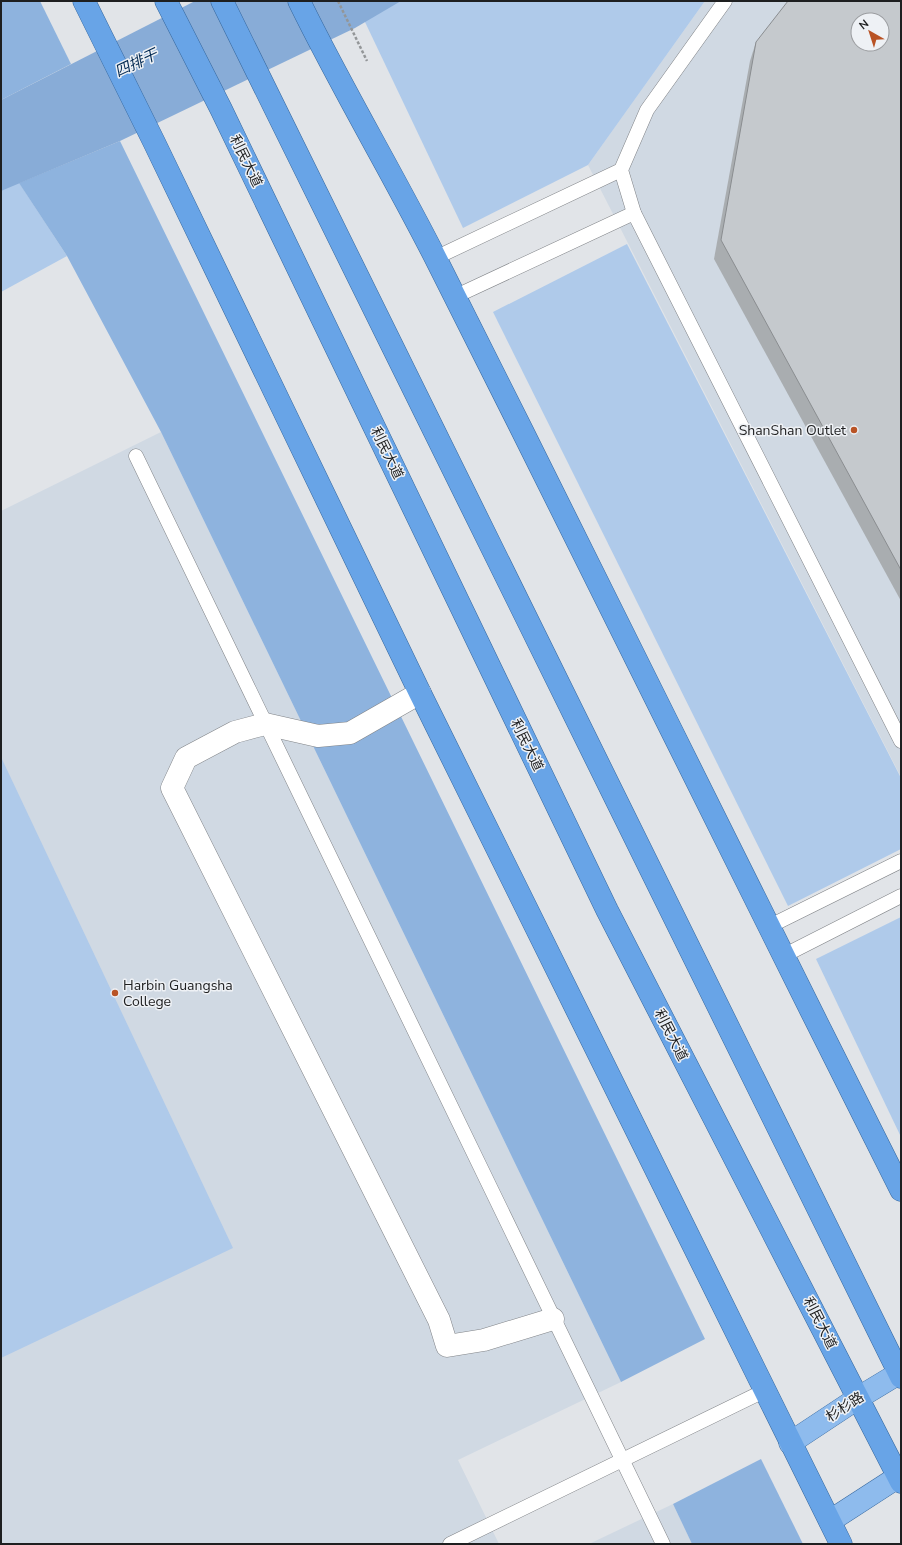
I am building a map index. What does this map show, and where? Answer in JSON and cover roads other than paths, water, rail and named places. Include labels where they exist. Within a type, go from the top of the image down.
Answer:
[{"type":"highway","name":"利民大道","points":[[166,1],[221,109],[607,910],[900,1478]]},
{"type":"highway","points":[[222,1],[266,87],[900,1374]]},
{"type":"highway","points":[[299,1],[326,57],[435,258],[901,1190]]},
{"type":"highway","points":[[86,6],[154,142],[420,693],[841,1544]]},
{"type":"main road","name":"杉杉路","points":[[790,1443],[858,1398],[900,1374]]},
{"type":"main road","points":[[830,1521],[900,1478]]},
{"type":"street","points":[[420,693],[350,733],[318,736],[266,724],[235,732],[186,758],[172,788],[435,1313],[447,1346],[484,1340],[554,1319]]},
{"type":"lane","points":[[725,1],[647,110],[621,170],[634,213],[901,741]]},
{"type":"lane","points":[[435,258],[621,170]]},
{"type":"lane","points":[[454,297],[634,213]]},
{"type":"lane","points":[[136,456],[663,1544]]},
{"type":"lane","points":[[768,926],[901,861]]},
{"type":"lane","points":[[783,956],[901,896]]},
{"type":"lane","points":[[450,1544],[764,1391]]},
{"type":"water","name":"四排干","points":[[195,1],[401,1],[355,28],[120,141],[1,191],[1,100]]},
{"type":"place","name":"ShanShan Outlet","points":[[854,430]]},
{"type":"place","name":"Harbin Guangsha College","points":[[115,993]]}]
